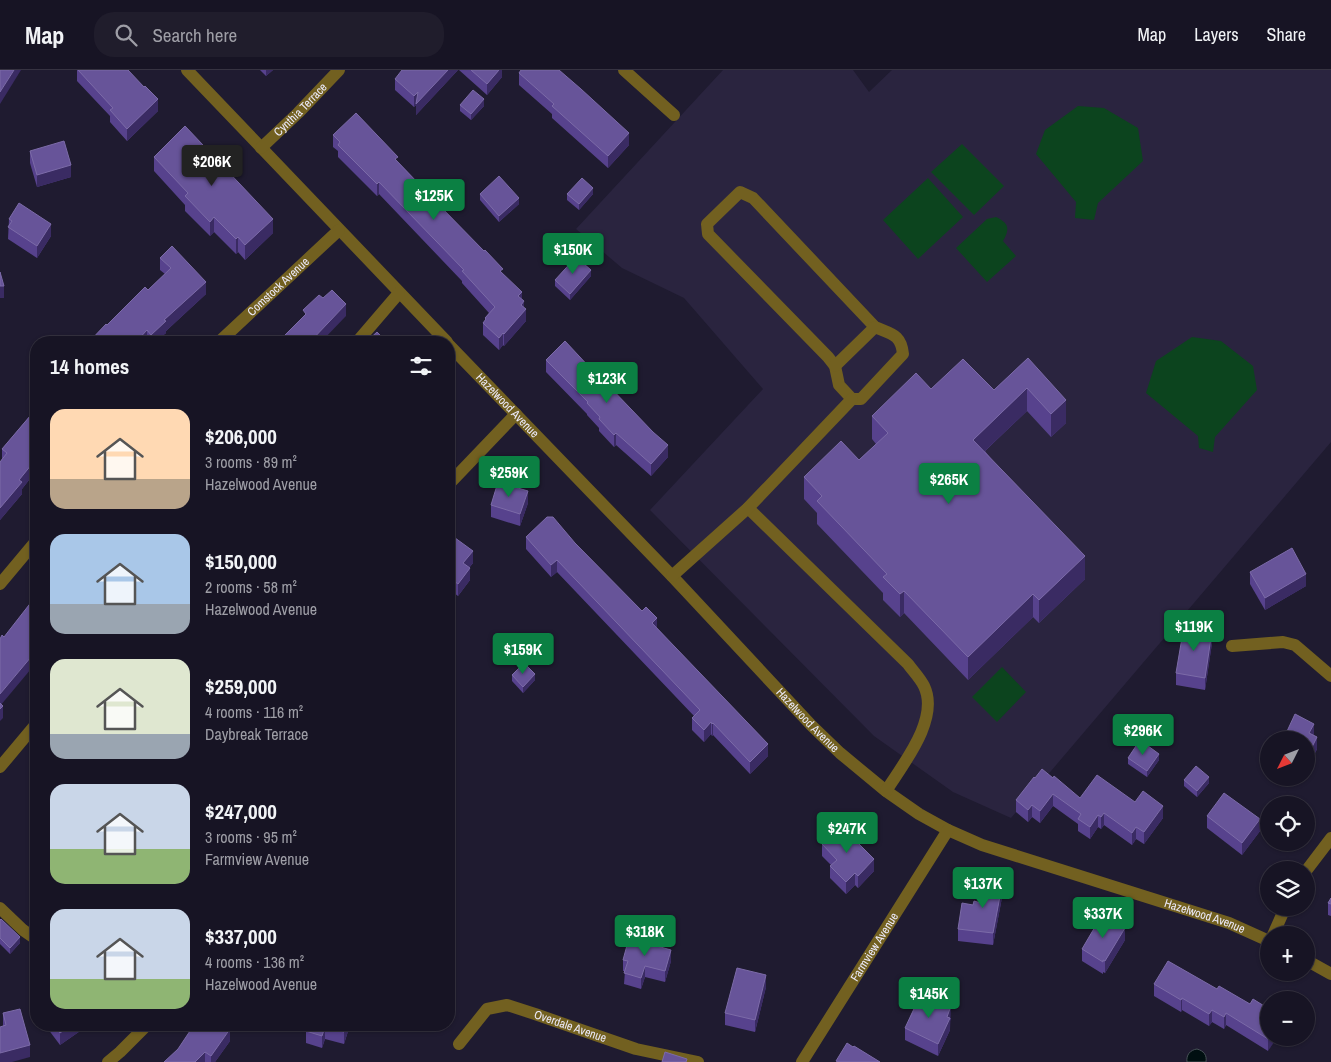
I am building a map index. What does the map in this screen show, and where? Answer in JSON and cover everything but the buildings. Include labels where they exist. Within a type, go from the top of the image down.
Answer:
[{"type":"street","name":"Hazelwood Avenue","points":[[188,70],[440,336]]},
{"type":"street","name":"Cynthia Terrace","points":[[262,148],[298,114],[339,70]]},
{"type":"street","points":[[624,70],[674,115]]},
{"type":"street","points":[[672,576],[748,508],[852,399],[861,399],[903,354],[902,344],[896,336],[875,327],[753,198],[740,192],[707,224],[708,234],[828,357],[835,366],[839,385],[852,399]]},
{"type":"street","name":"Comstock Avenue","points":[[224,336],[339,230]]},
{"type":"street","points":[[362,336],[399,293]]},
{"type":"street","points":[[835,366],[875,327]]},
{"type":"street","name":"Hazelwood Avenue","points":[[455,351],[672,576],[812,726],[840,753],[886,791],[919,814],[982,846],[1229,923],[1260,937]]},
{"type":"street","points":[[455,478],[516,414]]},
{"type":"street","points":[[748,508],[908,664],[924,686],[928,703],[925,722],[916,744],[886,791]]},
{"type":"street","points":[[0,584],[30,548]]},
{"type":"street","points":[[1232,646],[1284,642],[1295,645],[1331,676]]},
{"type":"street","points":[[0,767],[30,731]]},
{"type":"street","name":"Farmview Avenue","points":[[802,1062],[948,830]]},
{"type":"street","points":[[1314,861],[1331,838]]},
{"type":"street","points":[[0,908],[30,935]]},
{"type":"street","points":[[1315,965],[1331,974]]},
{"type":"street","name":"Overdale Avenue","points":[[459,1044],[487,1009],[507,1005],[636,1049],[698,1062]]},
{"type":"street","points":[[108,1062],[141,1031]]},
{"type":"shaded area","points":[[723,70],[853,70],[869,92],[892,70],[1331,70],[1331,442],[1011,818],[953,792],[874,736],[650,510],[763,389],[684,298],[622,268],[576,229]]},
{"type":"shaded area","points":[[1197,1049],[1202,1051],[1206,1057],[1206,1062],[1187,1062],[1189,1053]]},
{"type":"green space","points":[[1078,106],[1104,108],[1138,128],[1143,161],[1098,203],[1094,220],[1075,218],[1076,202],[1036,154],[1045,130]]},
{"type":"green space","points":[[962,144],[1004,186],[974,215],[931,172]]},
{"type":"green space","points":[[928,178],[963,217],[918,259],[883,220]]},
{"type":"green space","points":[[996,217],[1006,224],[1007,233],[1003,241],[1016,256],[987,282],[956,248],[987,219]]},
{"type":"green space","points":[[1192,337],[1221,341],[1253,366],[1257,390],[1215,437],[1213,452],[1199,448],[1198,436],[1146,393],[1156,361]]},
{"type":"green space","points":[[1002,667],[1026,692],[997,722],[972,697]]}]
